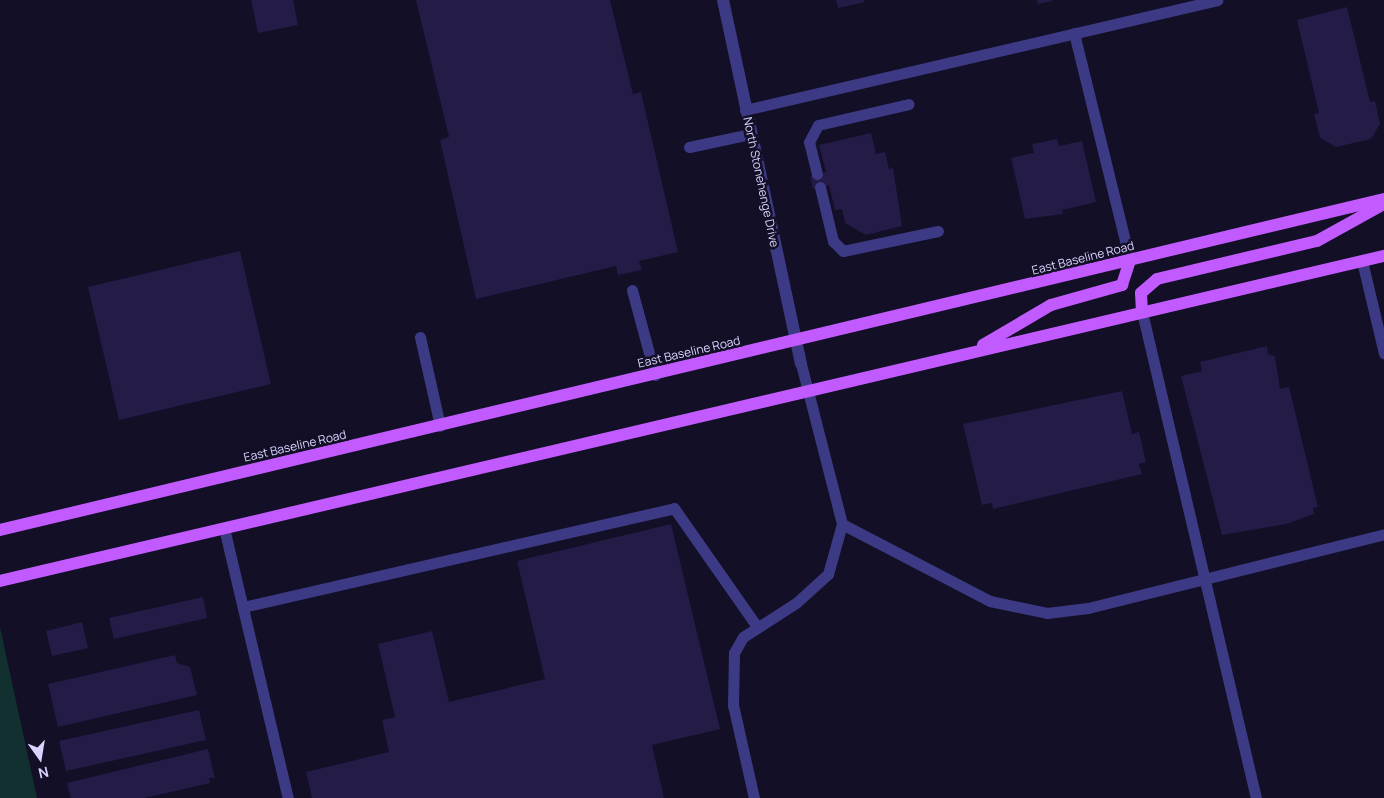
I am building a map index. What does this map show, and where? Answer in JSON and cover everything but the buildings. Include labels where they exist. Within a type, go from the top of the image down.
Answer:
[{"type":"main road","name":"East Baseline Road","points":[[0,530],[1384,199]]},
{"type":"main road","points":[[1142,312],[1141,293],[1157,279],[1317,241],[1384,204]]},
{"type":"main road","points":[[0,581],[809,389],[1384,256]]},
{"type":"main road","points":[[973,352],[1051,305],[1122,285],[1130,261]]},
{"type":"street","name":"North Stonehenge Drive","points":[[723,0],[750,134],[801,364]]},
{"type":"lane","points":[[745,110],[1217,0]]},
{"type":"lane","points":[[1074,33],[1130,261]]},
{"type":"lane","points":[[817,174],[808,142],[818,125],[909,104]]},
{"type":"lane","points":[[689,147],[750,134]]},
{"type":"lane","points":[[820,187],[833,241],[843,251],[938,231]]},
{"type":"lane","points":[[1362,261],[1384,353]]},
{"type":"lane","points":[[632,290],[655,374]]},
{"type":"lane","points":[[1142,312],[1256,798]]},
{"type":"lane","points":[[420,337],[440,426]]},
{"type":"lane","points":[[754,798],[733,705],[734,653],[743,637],[796,603],[828,574],[842,524],[809,389],[801,364]]},
{"type":"lane","points":[[243,607],[674,508],[758,628]]},
{"type":"lane","points":[[842,524],[990,601],[1047,613],[1088,608],[1384,534]]},
{"type":"lane","points":[[224,528],[288,798]]},
{"type":"green space","points":[[0,627],[37,798],[0,798]]}]
